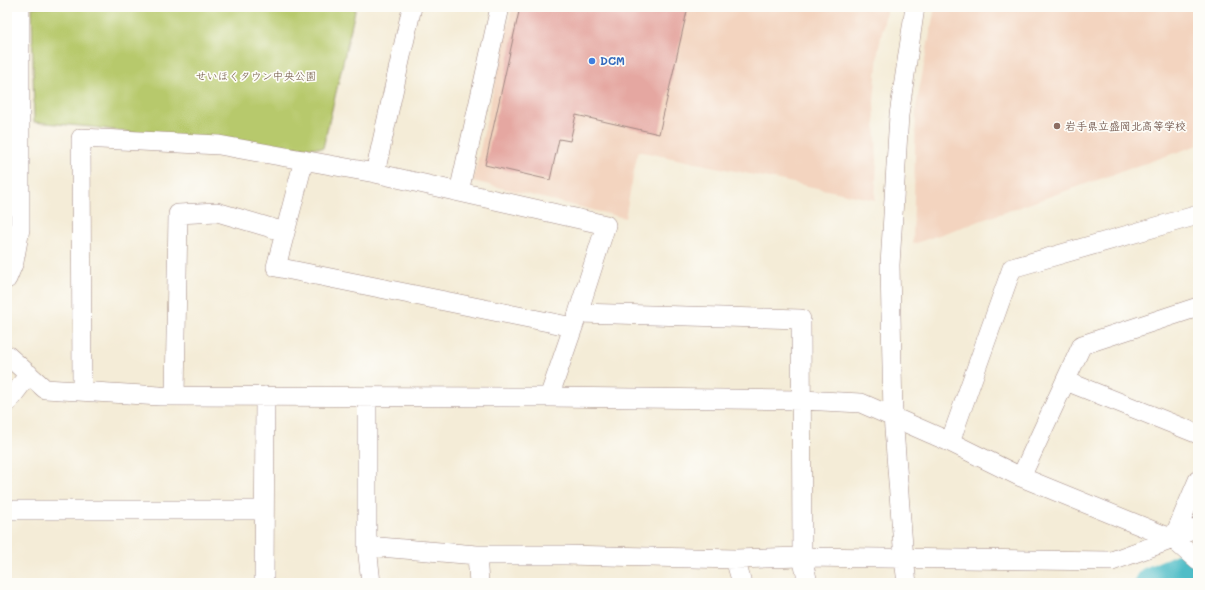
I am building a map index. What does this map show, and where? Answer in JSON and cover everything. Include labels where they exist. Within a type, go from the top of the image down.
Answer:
[{"type":"street","points":[[7,279],[14,262],[20,229],[20,7]]},
{"type":"street","points":[[375,173],[412,7]]},
{"type":"street","points":[[458,192],[500,7]]},
{"type":"street","points":[[907,583],[893,416],[890,265],[899,115],[915,7]]},
{"type":"street","points":[[82,391],[81,138],[219,145],[375,173],[606,225],[576,320],[549,397]]},
{"type":"street","points":[[304,160],[276,267],[576,320],[801,319],[802,557],[808,583]]},
{"type":"street","points":[[175,396],[178,214],[217,212],[285,232]]},
{"type":"street","points":[[950,442],[1012,268],[1198,215]]},
{"type":"street","points":[[1021,477],[1082,345],[1198,307]]},
{"type":"street","points":[[7,355],[45,389],[175,396],[549,397],[802,400],[861,403],[950,442],[1021,477],[1178,543],[1198,561]]},
{"type":"street","points":[[7,403],[29,374]]},
{"type":"street","points":[[1066,381],[1198,434]]},
{"type":"street","points":[[264,583],[265,396]]},
{"type":"street","points":[[367,397],[367,546],[371,583]]},
{"type":"street","points":[[1178,543],[1198,480]]},
{"type":"street","points":[[7,510],[264,510]]},
{"type":"street","points":[[367,546],[477,556],[565,555],[735,560],[802,557],[1112,561],[1178,543],[1198,527]]},
{"type":"street","points":[[477,556],[479,583]]},
{"type":"street","points":[[735,560],[742,583]]},
{"type":"shaded area","points":[[512,7],[887,7],[878,52],[874,102],[877,160],[875,200],[638,151],[625,218],[473,181]]},
{"type":"shaded area","name":"岩手県立盛岡北高等学校","points":[[935,7],[1198,7],[1198,145],[913,244],[916,107]]},
{"type":"green space","name":"せいほくタウン中央公園","points":[[32,7],[356,7],[323,148],[219,145],[92,127],[34,122]]},
{"type":"building","name":"DCM","points":[[520,7],[688,7],[659,134],[576,115],[570,141],[559,139],[550,180],[485,165]]},
{"type":"waterway","points":[[1151,583],[1198,563]]},
{"type":"place","name":"DCM","points":[[592,61]]},
{"type":"place","name":"岩手県立盛岡北高等学校","points":[[1057,126]]}]
